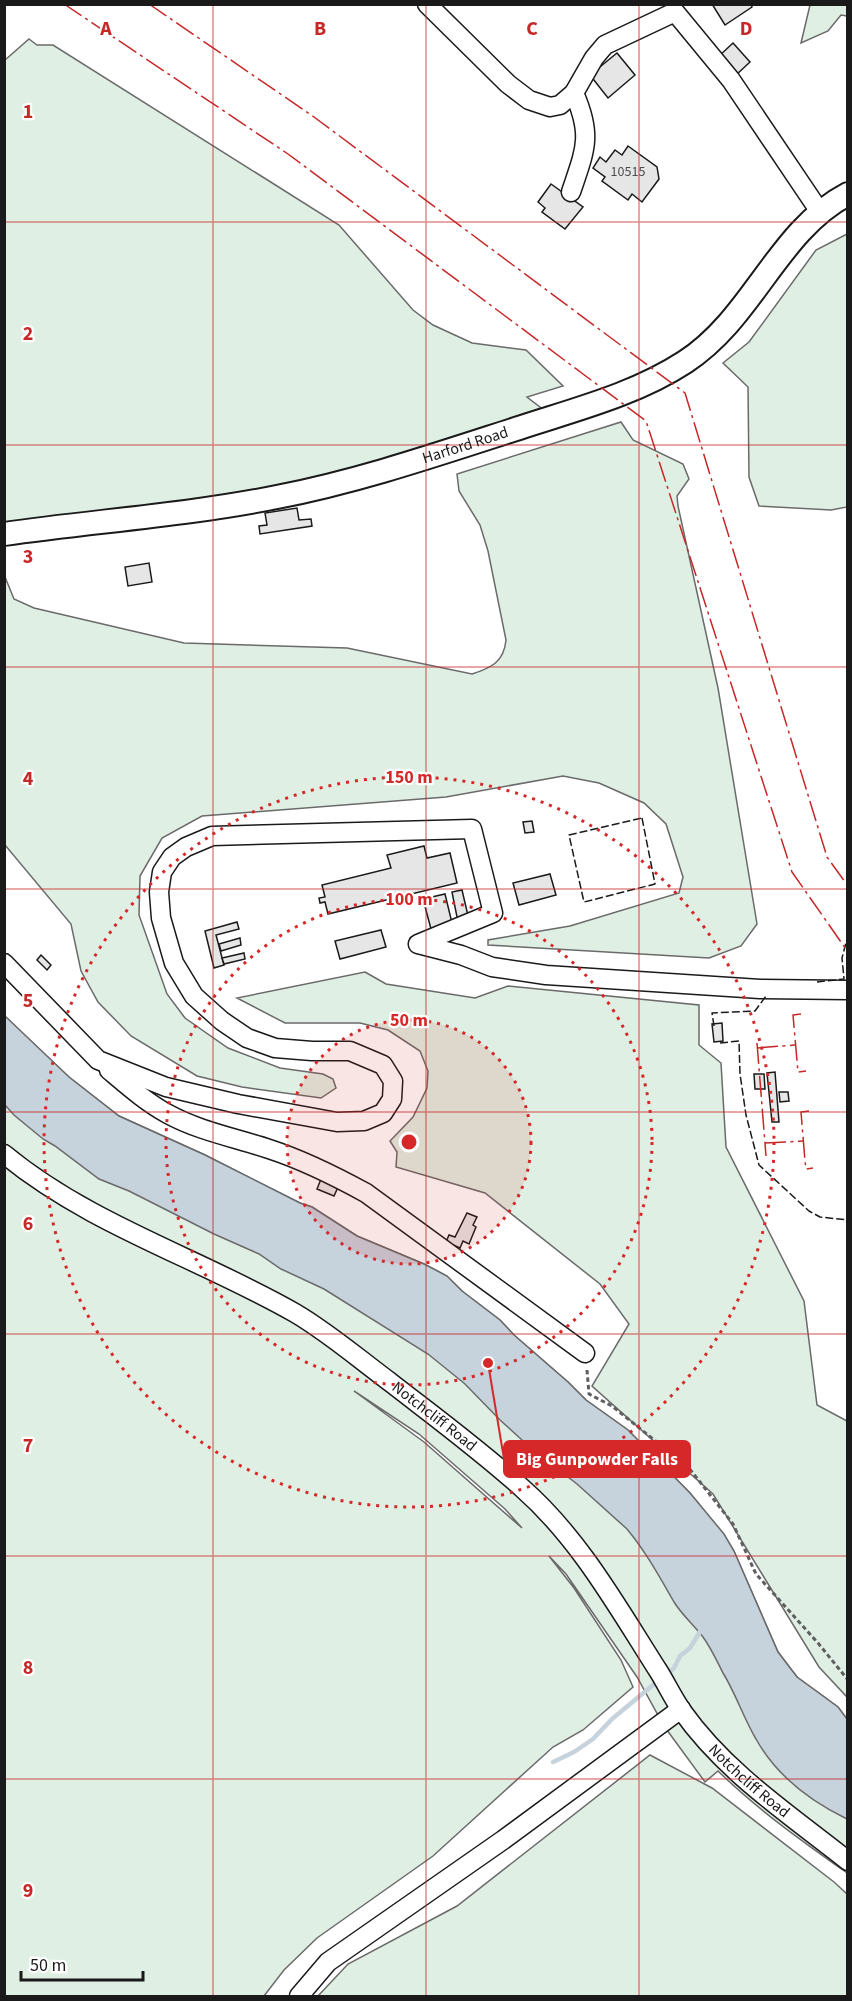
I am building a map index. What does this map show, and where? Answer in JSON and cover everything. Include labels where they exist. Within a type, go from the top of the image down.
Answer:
[{"type":"main road","name":"Harford Road","points":[[4,534],[243,503],[316,489],[494,436],[640,386],[684,363],[705,348],[741,310],[793,239],[820,212],[848,194]]},
{"type":"street","points":[[427,4],[494,71],[529,100],[550,107],[560,105],[574,93],[594,58],[605,45],[675,12],[731,80],[820,212]]},
{"type":"street","points":[[571,192],[586,142],[586,129],[574,93]]},
{"type":"street","points":[[99,1060],[166,1087],[238,1104],[337,1122],[364,1121],[383,1113],[392,1099],[393,1081],[383,1065],[366,1056],[350,1051],[275,1048],[247,1038],[222,1021],[194,996],[174,963],[160,918],[159,892],[162,872],[172,857],[186,847],[212,836],[472,829],[493,914],[418,944],[461,955],[492,968],[546,975],[760,990],[848,990]]},
{"type":"street","points":[[4,963],[99,1060],[137,1094],[169,1115],[271,1150],[331,1174],[366,1193],[585,1353]]},
{"type":"street","name":"Notchcliff Road","points":[[4,1154],[46,1184],[121,1227],[296,1314],[332,1338],[466,1440],[524,1489],[574,1543],[681,1709],[703,1738],[753,1788],[848,1861]]},
{"type":"street","points":[[299,1996],[328,1962],[502,1840],[681,1709]]},
{"type":"path","points":[[585,1353],[589,1394],[612,1406],[689,1468],[733,1524],[756,1574],[848,1680]]},
{"type":"green space","points":[[810,5],[847,5],[847,16],[841,15],[828,31],[801,43]]},
{"type":"green space","points":[[29,39],[37,45],[53,45],[339,225],[413,310],[433,325],[472,343],[526,350],[563,386],[527,397],[545,411],[404,455],[283,488],[5,525],[5,60]]},
{"type":"green space","points":[[847,234],[847,507],[831,510],[759,506],[749,477],[748,387],[723,363],[749,342],[816,250]]},
{"type":"green space","points":[[621,422],[633,440],[683,464],[689,479],[677,496],[678,506],[718,688],[757,924],[741,946],[709,958],[488,945],[488,940],[570,926],[679,893],[683,877],[666,824],[644,803],[599,783],[563,776],[446,797],[202,816],[162,838],[140,876],[139,915],[167,994],[185,1018],[228,1048],[280,1068],[323,1074],[333,1079],[336,1088],[321,1098],[242,1087],[197,1076],[131,1036],[98,1002],[81,971],[71,924],[5,845],[5,577],[14,599],[34,608],[184,643],[347,648],[472,674],[485,669],[499,659],[503,654],[506,640],[488,551],[480,525],[459,491],[457,474]]},
{"type":"green space","points":[[365,972],[386,984],[475,998],[508,986],[699,1005],[699,1045],[721,1063],[726,1147],[804,1301],[817,1405],[847,1421],[847,1697],[819,1667],[713,1494],[592,1386],[629,1324],[600,1284],[485,1193],[396,1167],[397,1152],[390,1141],[413,1117],[427,1088],[428,1071],[420,1051],[388,1030],[360,1023],[285,1023],[237,998]]},
{"type":"green space","points":[[4,1016],[69,1077],[119,1116],[312,1207],[357,1236],[447,1276],[462,1291],[500,1320],[586,1400],[628,1430],[690,1493],[734,1551],[778,1652],[797,1677],[838,1707],[847,1719],[847,1873],[765,1812],[718,1771],[705,1782],[664,1726],[637,1677],[566,1574],[549,1556],[574,1588],[621,1660],[633,1687],[583,1730],[553,1747],[433,1856],[317,1938],[284,1970],[264,1996],[5,1996]],"holes":[[[354,1391],[419,1434],[505,1509],[522,1528],[424,1442]]]},
{"type":"green space","points":[[650,1755],[712,1788],[847,1894],[847,1996],[318,1996],[348,1964],[457,1906]]},
{"type":"shaded area","points":[[5,1016],[69,1077],[119,1116],[312,1207],[357,1236],[447,1276],[462,1291],[500,1320],[586,1400],[628,1430],[690,1493],[724,1534],[734,1551],[778,1652],[797,1677],[838,1707],[847,1719],[847,1819],[807,1795],[773,1764],[751,1731],[709,1646],[677,1607],[646,1555],[627,1529],[577,1484],[533,1450],[465,1384],[428,1354],[324,1289],[281,1269],[259,1254],[129,1191],[99,1179],[14,1115],[5,1105]]},
{"type":"building","points":[[712,4],[751,4],[752,7],[725,25]]},
{"type":"building","points":[[733,43],[750,62],[735,76],[718,57]]},
{"type":"building","points":[[617,53],[635,75],[608,98],[590,75]]},
{"type":"building","points":[[628,146],[657,167],[659,179],[642,202],[632,194],[628,200],[602,181],[605,177],[593,168],[600,157],[606,162],[615,150],[622,155]]},
{"type":"building","points":[[551,184],[583,207],[565,229],[542,212],[545,208],[538,202]]},
{"type":"building","points":[[297,508],[299,520],[311,519],[312,526],[260,534],[259,526],[267,525],[265,513]]},
{"type":"building","points":[[149,563],[152,582],[128,586],[125,567]]},
{"type":"building","points":[[532,821],[534,832],[525,833],[523,822]]},
{"type":"building","points":[[424,846],[427,858],[450,853],[457,883],[328,914],[325,902],[320,903],[319,898],[325,897],[322,885],[391,868],[387,855]]},
{"type":"building","points":[[550,874],[556,895],[519,905],[513,883]]},
{"type":"building","points":[[462,890],[469,920],[458,922],[452,892]]},
{"type":"building","points":[[445,894],[452,923],[431,929],[423,899]]},
{"type":"building","points":[[237,922],[239,929],[216,935],[224,965],[214,968],[205,931]]},
{"type":"building","points":[[381,930],[386,947],[340,959],[335,941]]},
{"type":"building","points":[[240,938],[241,945],[221,951],[219,944]]},
{"type":"building","points":[[244,953],[245,959],[224,964],[222,958]]},
{"type":"building","points":[[41,955],[51,965],[47,970],[37,960]]},
{"type":"building","points":[[722,1023],[723,1041],[714,1042],[712,1024]]},
{"type":"building","points":[[775,1072],[779,1122],[772,1122],[767,1073]]},
{"type":"building","points":[[754,1074],[764,1074],[765,1089],[755,1089]]},
{"type":"building","points":[[779,1092],[788,1092],[789,1101],[780,1102]]},
{"type":"building","points":[[321,1179],[338,1187],[334,1196],[317,1189]]},
{"type":"building","points":[[467,1213],[477,1217],[473,1225],[476,1227],[469,1244],[463,1241],[460,1248],[446,1242],[449,1235],[455,1237]]},
{"type":"waterway","points":[[666,1675],[674,1668],[680,1656],[690,1648],[701,1630]]},
{"type":"waterway","points":[[553,1762],[593,1739],[612,1719],[659,1680]]},
{"type":"fence","points":[[642,818],[655,884],[584,902],[569,835],[642,818]]},
{"type":"fence","points":[[817,982],[844,979],[842,958],[848,935]]},
{"type":"fence","points":[[714,1026],[712,1013],[755,1011],[766,996]]},
{"type":"fence","points":[[720,1043],[739,1041],[740,1074],[746,1115],[759,1165],[809,1211],[820,1217],[848,1220]]},
{"type":"power","points":[[64,4],[288,154],[646,421],[792,872],[848,952]]},
{"type":"power","points":[[149,4],[314,117],[685,393],[827,857],[848,886]]},
{"type":"power","points":[[801,1014],[793,1015],[798,1072],[806,1071]]},
{"type":"power","points":[[757,1043],[766,1156]]},
{"type":"power","points":[[757,1048],[795,1045]]},
{"type":"power","points":[[809,1111],[801,1112],[806,1169],[813,1168]]},
{"type":"power","points":[[765,1143],[804,1141]]},
{"type":"place","name":"Big Gunpowder Falls","points":[[488,1363]]}]
